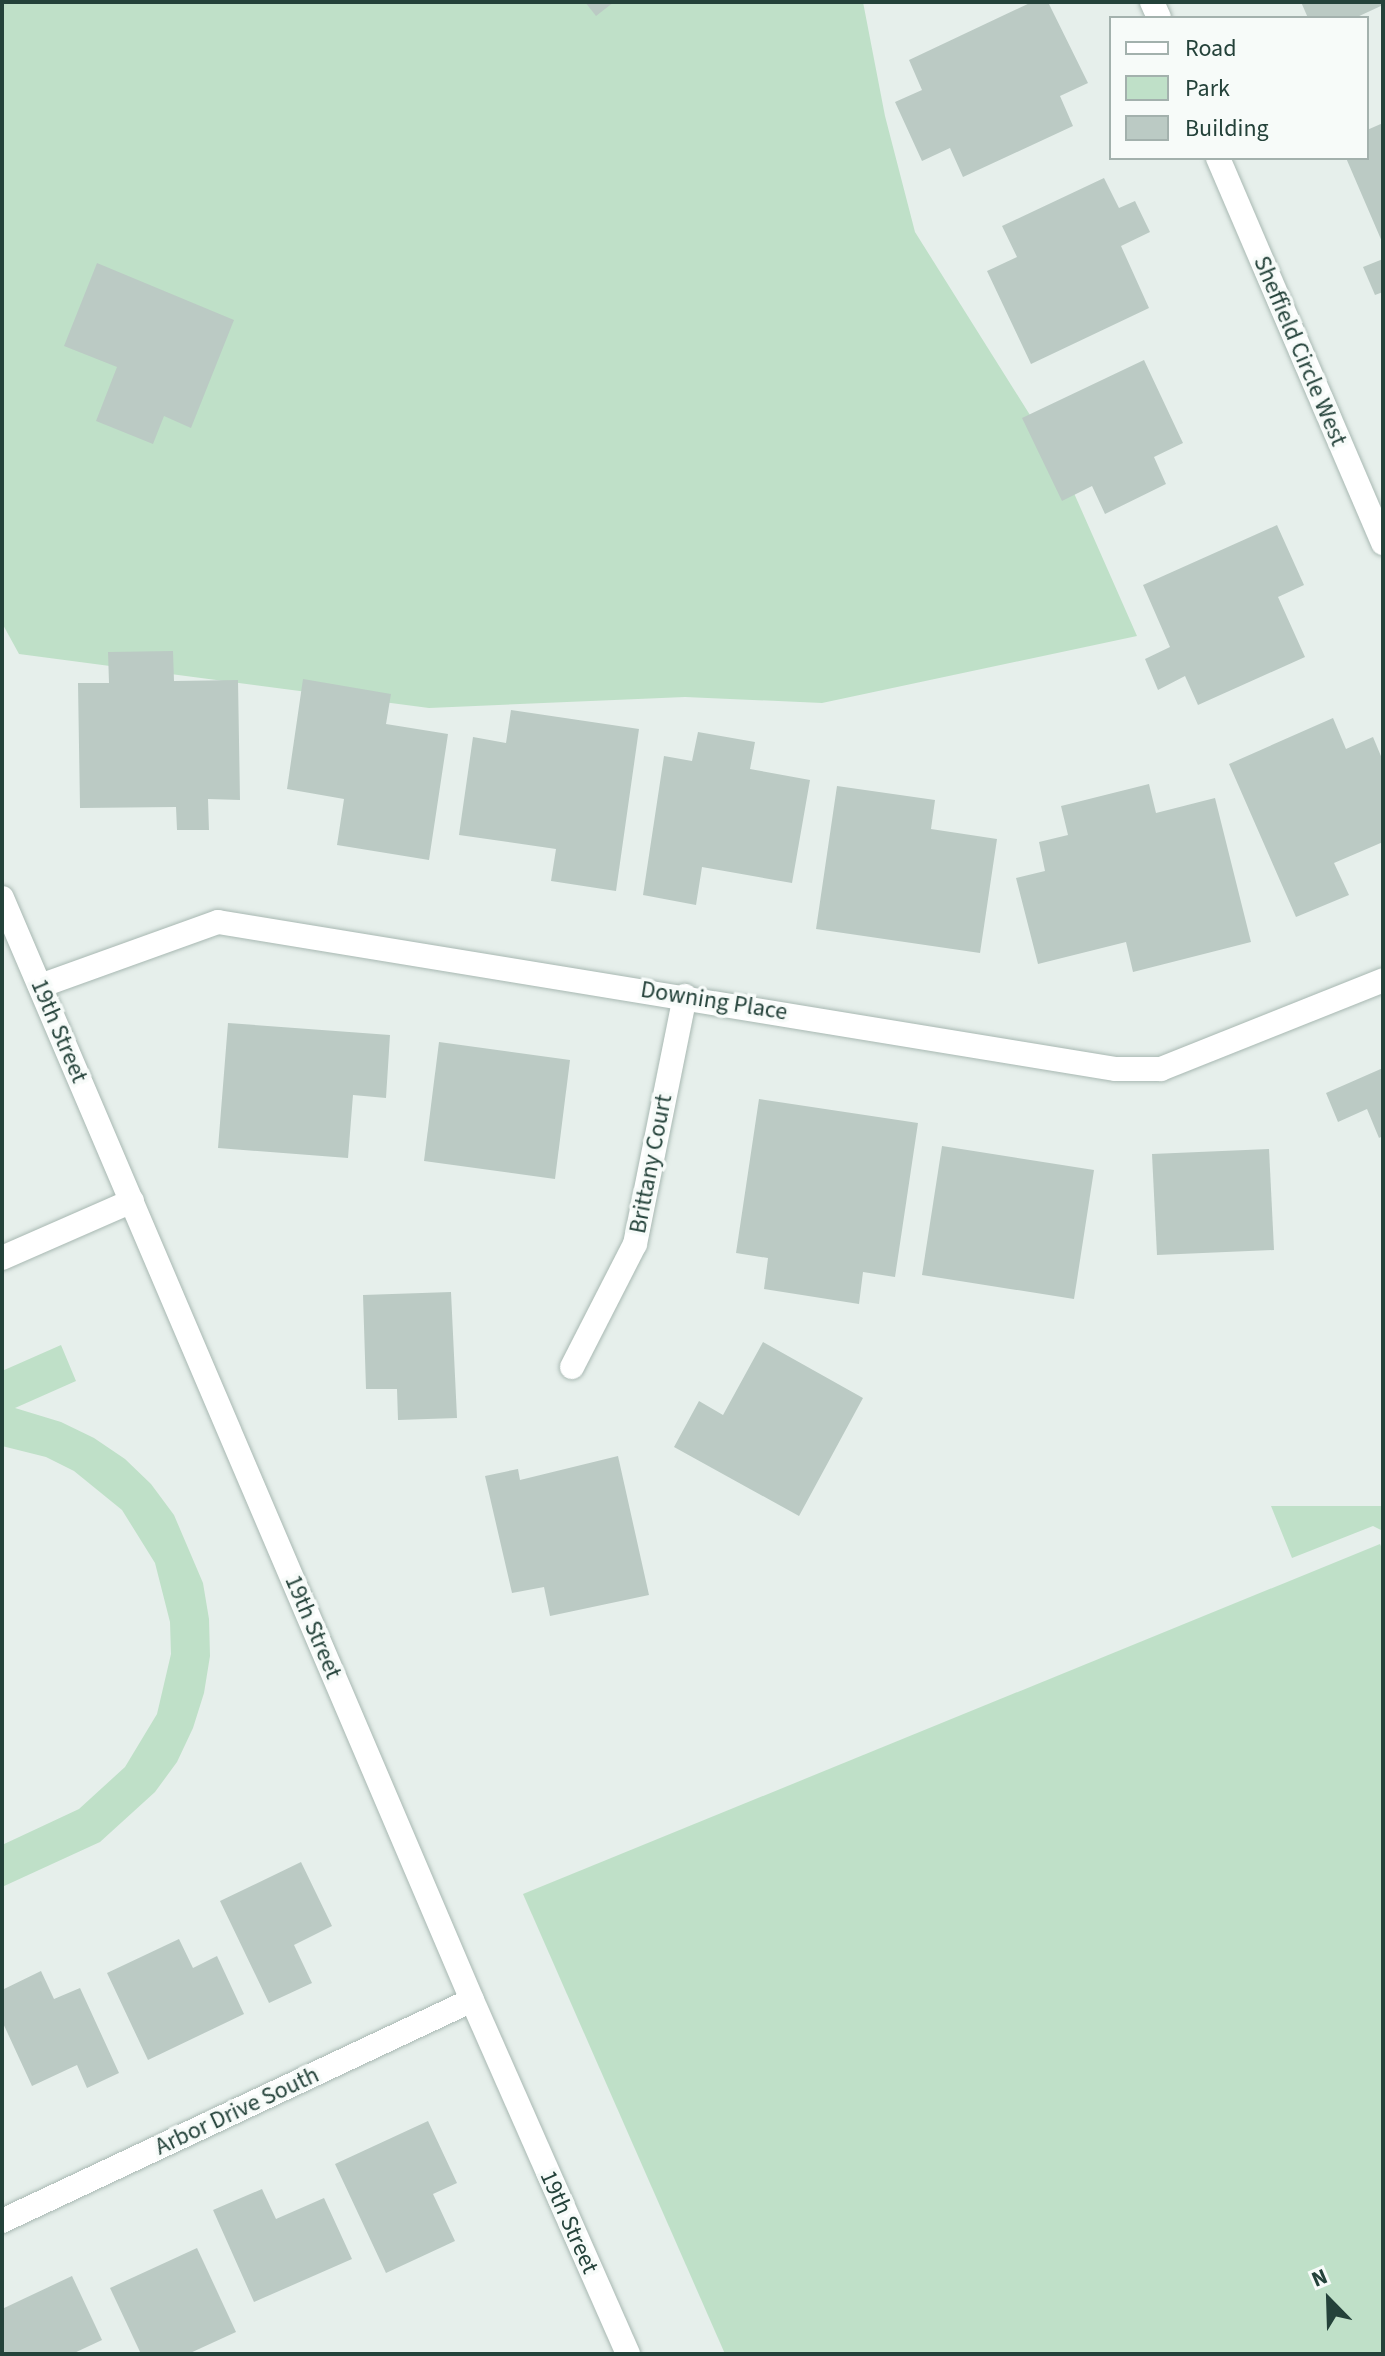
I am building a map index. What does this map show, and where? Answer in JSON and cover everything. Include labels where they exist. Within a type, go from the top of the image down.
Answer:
[{"type":"street","name":"Sheffield Circle West","points":[[1219,160],[1383,543]]},
{"type":"street","name":"19th Street","points":[[2,898],[9,932],[40,986],[472,2000],[628,2354]]},
{"type":"street","name":"Downing Place","points":[[40,986],[218,922],[685,996],[1116,1069],[1161,1069],[1383,980]]},
{"type":"street","name":"Brittany Court","points":[[572,1367],[635,1244],[685,996]]},
{"type":"street","points":[[2,1258],[132,1201]]},
{"type":"street","name":"Arbor Drive South","points":[[2,2221],[472,2000]]},
{"type":"green space","points":[[2,2],[863,2],[885,116],[915,232],[1062,466],[1137,636],[822,703],[685,697],[429,708],[19,654],[2,623]]},
{"type":"green space","points":[[61,1345],[76,1381],[15,1408],[61,1422],[94,1438],[125,1459],[151,1484],[174,1515],[203,1583],[209,1619],[210,1656],[204,1693],[193,1728],[177,1762],[155,1792],[100,1842],[2,1887],[2,1845],[79,1809],[125,1767],[157,1714],[171,1654],[170,1622],[155,1563],[122,1510],[74,1471],[46,1457],[2,1446],[2,1371]]},
{"type":"green space","points":[[1271,1506],[1383,1506],[1383,1531],[1373,1526],[1292,1558]]},
{"type":"green space","points":[[1380,1544],[1383,1551],[1383,2354],[725,2354],[523,1894]]},
{"type":"building","points":[[585,2],[614,2],[596,16]]},
{"type":"building","points":[[1032,2],[1048,2],[1088,83],[1060,96],[1073,126],[963,177],[950,148],[922,161],[895,102],[922,90],[909,60]]},
{"type":"building","points":[[1301,2],[1383,2],[1383,5],[1359,16],[1307,16]]},
{"type":"building","points":[[1383,123],[1383,244],[1347,160],[1369,160],[1369,129]]},
{"type":"building","points":[[1104,178],[1119,208],[1135,201],[1150,232],[1121,246],[1149,308],[1031,364],[987,271],[1017,257],[1002,226]]},
{"type":"building","points":[[1383,259],[1383,292],[1375,295],[1363,267]]},
{"type":"building","points":[[97,263],[234,320],[191,428],[164,416],[153,444],[96,421],[117,367],[64,346]]},
{"type":"building","points":[[1144,360],[1183,443],[1154,457],[1166,484],[1105,514],[1092,486],[1062,501],[1022,418]]},
{"type":"building","points":[[1277,525],[1304,585],[1278,597],[1305,657],[1198,705],[1185,676],[1158,690],[1145,659],[1170,647],[1143,585]]},
{"type":"building","points":[[173,651],[174,681],[238,680],[240,800],[208,799],[209,830],[177,830],[176,807],[80,808],[78,683],[109,683],[108,652]]},
{"type":"building","points":[[303,679],[391,694],[386,724],[448,734],[429,860],[337,845],[344,799],[287,789]]},
{"type":"building","points":[[511,710],[639,729],[616,891],[551,881],[556,849],[459,835],[473,737],[506,743]]},
{"type":"building","points":[[1333,718],[1346,749],[1373,737],[1383,761],[1383,842],[1334,863],[1349,895],[1296,917],[1229,764]]},
{"type":"building","points":[[698,732],[755,742],[750,769],[810,780],[792,883],[702,867],[696,905],[643,895],[664,756],[692,761]]},
{"type":"building","points":[[1149,784],[1156,813],[1215,798],[1251,942],[1133,972],[1126,942],[1038,964],[1016,878],[1045,871],[1039,842],[1068,835],[1061,806]]},
{"type":"building","points":[[837,786],[935,800],[931,829],[997,839],[980,953],[816,929]]},
{"type":"building","points":[[228,1023],[390,1035],[386,1098],[353,1095],[348,1158],[218,1148]]},
{"type":"building","points":[[439,1042],[570,1060],[555,1179],[424,1161]]},
{"type":"building","points":[[1383,1068],[1383,1136],[1379,1138],[1367,1109],[1338,1122],[1326,1093]]},
{"type":"building","points":[[759,1099],[918,1123],[895,1277],[863,1272],[859,1304],[764,1289],[768,1258],[736,1253]]},
{"type":"building","points":[[942,1146],[1094,1170],[1074,1299],[922,1275]]},
{"type":"building","points":[[1269,1149],[1274,1250],[1157,1255],[1152,1154]]},
{"type":"building","points":[[451,1292],[457,1418],[398,1420],[397,1389],[366,1389],[363,1295]]},
{"type":"building","points":[[763,1342],[863,1398],[799,1516],[674,1447],[699,1401],[723,1415]]},
{"type":"building","points":[[618,1456],[649,1595],[550,1616],[544,1587],[512,1593],[485,1476],[518,1469],[520,1480]]},
{"type":"building","points":[[301,1862],[332,1926],[294,1945],[312,1983],[269,2003],[220,1901]]},
{"type":"building","points":[[179,1939],[193,1968],[217,1956],[244,2014],[148,2060],[107,1973]]},
{"type":"building","points":[[41,1971],[54,1999],[80,1988],[119,2073],[87,2088],[77,2065],[32,2086],[2,2021],[2,1990]]},
{"type":"building","points":[[428,2121],[457,2183],[433,2194],[455,2241],[386,2273],[335,2164]]},
{"type":"building","points":[[262,2189],[276,2219],[324,2198],[352,2259],[254,2302],[213,2210]]},
{"type":"building","points":[[197,2248],[236,2332],[188,2354],[141,2354],[110,2288]]},
{"type":"building","points":[[72,2276],[102,2340],[72,2354],[2,2354],[2,2309]]}]
